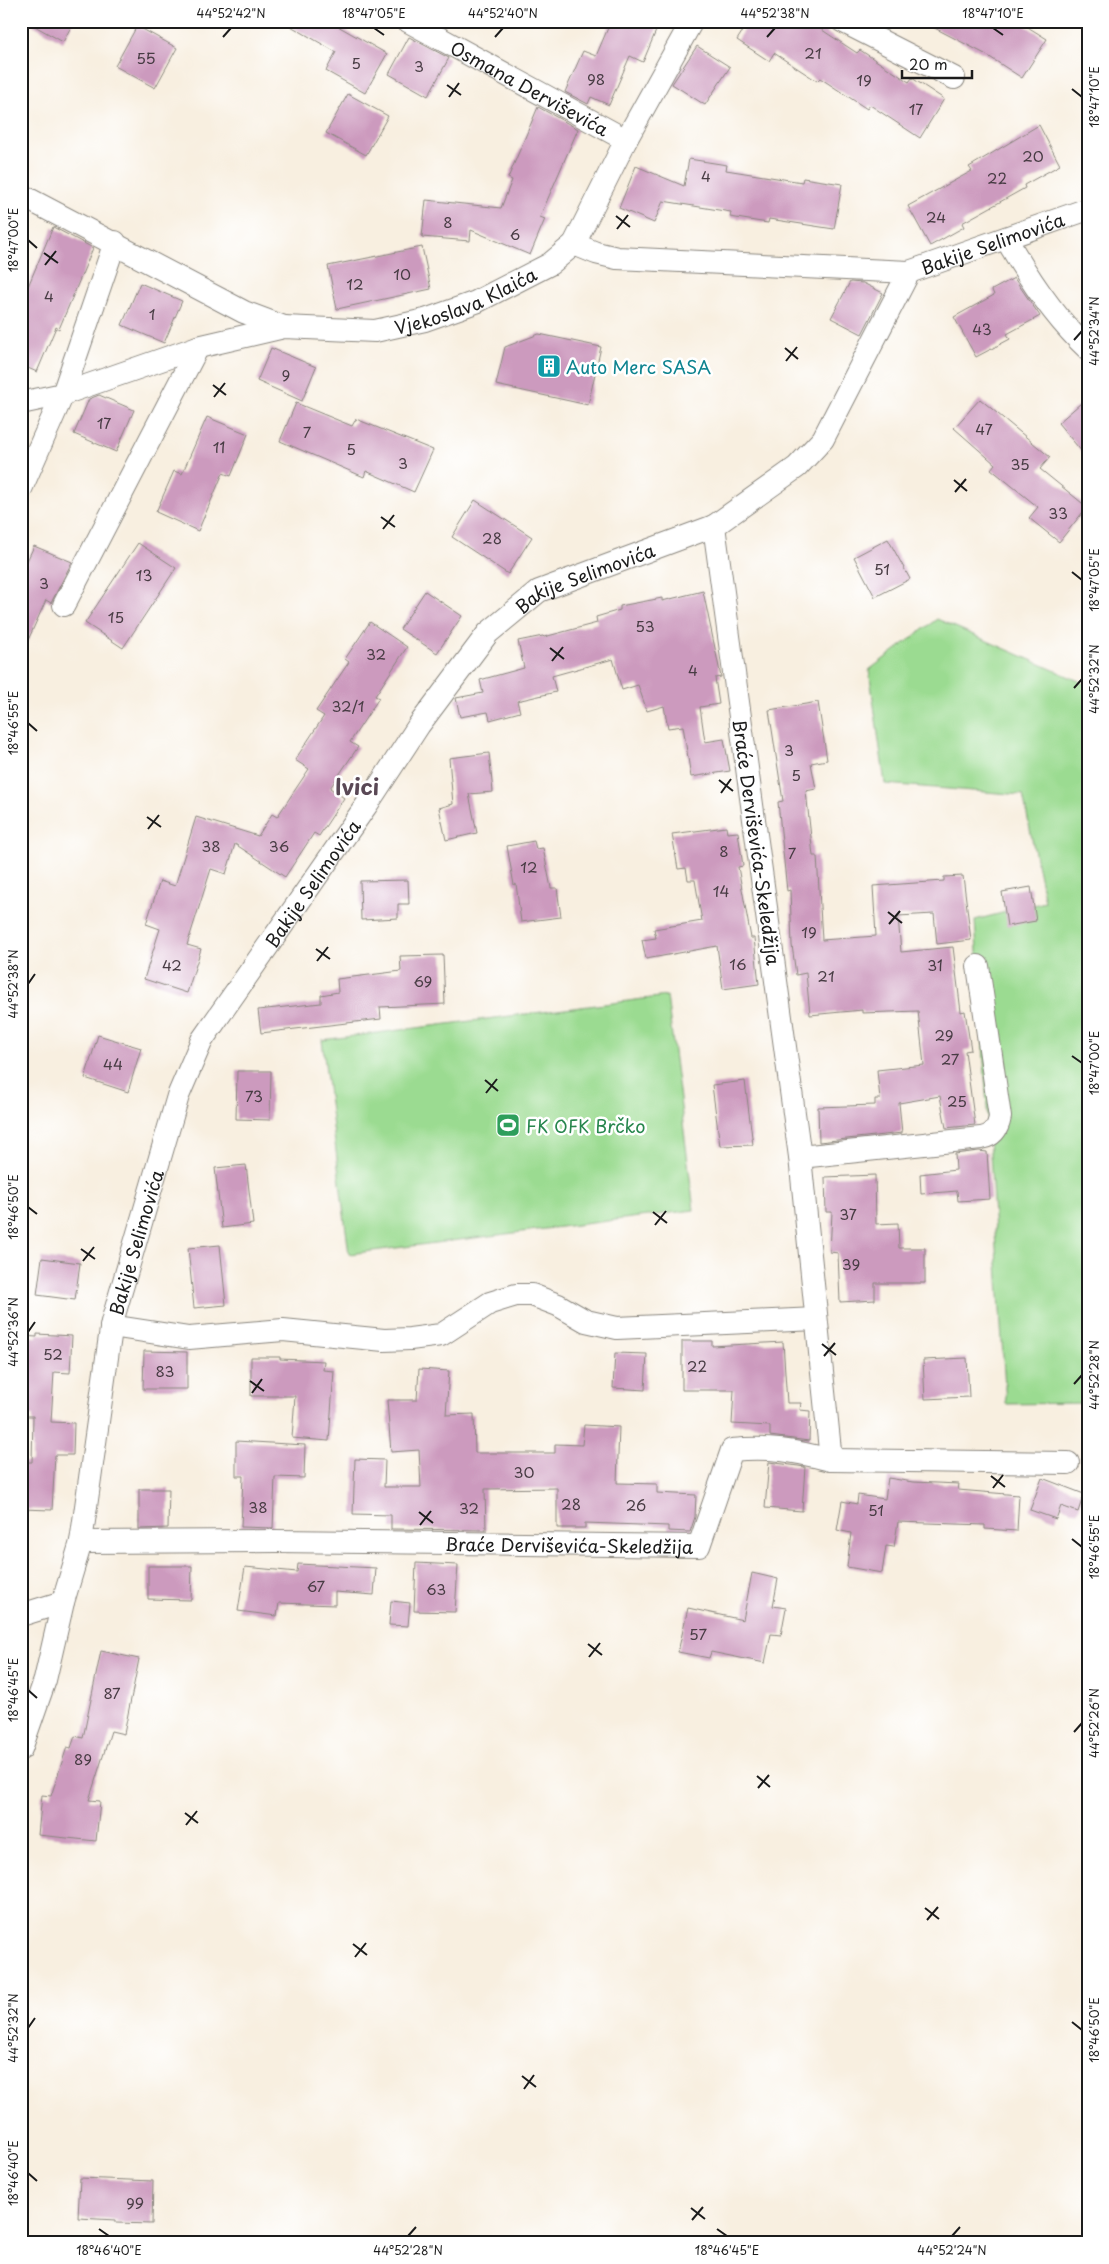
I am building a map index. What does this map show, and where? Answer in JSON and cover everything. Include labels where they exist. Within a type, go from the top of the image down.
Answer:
[{"type":"street","name":"Osmana Derviševića","points":[[408,21],[626,140]]},
{"type":"street","name":"Osmana Derviševića","points":[[574,244],[626,140],[692,21]]},
{"type":"street","points":[[842,21],[954,78]]},
{"type":"street","points":[[21,195],[116,242],[244,312],[284,327]]},
{"type":"street","name":"Bakije Selimovića","points":[[21,1750],[45,1680],[63,1602],[81,1542],[111,1326],[178,1096],[202,1040],[368,803],[419,725],[488,632],[539,591],[714,526],[797,467],[822,439],[909,272],[1088,209]]},
{"type":"street","points":[[1006,238],[1024,270],[1051,308],[1088,349]]},
{"type":"street","points":[[21,489],[63,394],[116,242]]},
{"type":"street","points":[[574,244],[596,253],[617,258],[909,272]]},
{"type":"street","name":"Vjekoslava Klaića","points":[[21,404],[63,394],[198,346],[284,327],[375,331],[425,320],[476,302],[550,264],[574,244]]},
{"type":"street","points":[[64,605],[198,346]]},
{"type":"street","name":"Braće Derviševića-Skeledžija","points":[[81,1542],[266,1541],[700,1546],[732,1450],[758,1447],[785,1449],[831,1460],[800,1157],[714,526]]},
{"type":"street","points":[[800,1157],[981,1138],[994,1133],[1000,1117],[978,966]]},
{"type":"street","points":[[111,1326],[189,1338],[283,1330],[384,1340],[410,1339],[440,1335],[490,1303],[516,1295],[532,1295],[586,1321],[617,1328],[816,1319]]},
{"type":"street","points":[[831,1460],[1068,1463]]},
{"type":"street","points":[[21,1615],[63,1602]]},
{"type":"green space","points":[[937,619],[1088,685],[1088,1403],[1006,1404],[975,920],[1045,902],[1023,795],[885,784],[869,670]]},
{"type":"green space","name":"FK OFK Brčko","points":[[667,996],[694,1210],[349,1254],[322,1040]]},
{"type":"building","points":[[26,21],[74,21],[63,42]]},
{"type":"building","points":[[282,21],[329,21],[387,54],[365,93],[326,71],[336,52]]},
{"type":"building","points":[[611,21],[647,21],[658,26],[643,62],[630,56],[609,105],[591,97],[588,104],[565,92],[583,51],[596,56]]},
{"type":"building","points":[[749,21],[792,21],[805,29],[810,22],[857,53],[860,50],[909,82],[912,78],[944,99],[920,138],[870,105],[867,109],[820,78],[817,81],[774,53],[769,61],[737,40]]},
{"type":"building","points":[[921,21],[1018,21],[1047,39],[1022,78],[985,54]]},
{"type":"building","points":[[137,26],[177,48],[155,88],[115,66]]},
{"type":"building","points":[[409,37],[449,58],[428,96],[389,74]]},
{"type":"building","points":[[697,46],[730,67],[705,105],[672,84]]},
{"type":"building","points":[[348,94],[388,116],[366,155],[326,133]]},
{"type":"building","points":[[538,107],[578,129],[540,217],[545,219],[530,255],[471,230],[470,241],[422,237],[426,200],[501,208],[512,180],[508,178]]},
{"type":"building","points":[[1039,125],[1060,165],[1024,185],[1025,188],[962,223],[964,227],[930,246],[908,206],[972,171],[969,167]]},
{"type":"building","points":[[689,159],[727,165],[726,170],[802,182],[803,178],[842,184],[834,229],[769,219],[768,223],[730,217],[731,212],[663,201],[654,223],[619,208],[636,166],[684,186]]},
{"type":"building","points":[[53,227],[93,248],[59,329],[56,327],[37,372],[21,365],[21,303]]},
{"type":"building","points":[[422,247],[431,289],[337,309],[328,266]]},
{"type":"building","points":[[1014,278],[1040,316],[1007,334],[1010,339],[976,357],[954,317],[994,295],[992,290]]},
{"type":"building","points":[[850,282],[863,283],[883,293],[862,334],[831,318]]},
{"type":"building","points":[[140,283],[182,301],[164,343],[122,325]]},
{"type":"building","name":"Auto Merc SASA","points":[[539,334],[601,347],[588,405],[496,385],[505,347]]},
{"type":"building","points":[[271,348],[316,367],[302,401],[257,381]]},
{"type":"building","points":[[99,395],[134,410],[116,452],[74,434],[89,399]]},
{"type":"building","points":[[1088,397],[1088,459],[1058,423]]},
{"type":"building","points":[[980,399],[1050,457],[1040,469],[1087,507],[1059,542],[1029,518],[1038,507],[991,469],[995,464],[954,428]]},
{"type":"building","points":[[296,403],[352,426],[356,419],[433,450],[414,492],[366,471],[364,477],[280,441]]},
{"type":"building","points":[[207,417],[248,434],[231,476],[223,473],[198,531],[156,512],[174,471],[182,474]]},
{"type":"building","points":[[475,500],[532,537],[508,574],[452,537]]},
{"type":"building","points":[[888,539],[910,579],[875,597],[854,557]]},
{"type":"building","points":[[138,543],[176,568],[123,648],[85,623]]},
{"type":"building","points":[[34,546],[72,562],[51,603],[46,600],[21,656],[21,574]]},
{"type":"building","points":[[425,591],[462,616],[437,653],[400,629]]},
{"type":"building","points":[[703,591],[721,677],[715,678],[719,704],[700,707],[705,742],[724,739],[730,771],[691,777],[683,726],[668,728],[664,706],[647,711],[638,685],[622,690],[613,659],[552,676],[556,692],[517,701],[520,712],[490,720],[488,712],[460,717],[456,698],[483,693],[480,680],[524,668],[518,641],[544,637],[597,623],[596,617],[620,610],[620,606],[662,598],[662,601]]},
{"type":"building","points":[[370,622],[407,647],[375,696],[379,698],[350,742],[358,747],[330,788],[344,798],[319,836],[314,833],[285,877],[235,844],[226,874],[211,869],[187,945],[201,949],[187,993],[144,979],[160,929],[146,924],[160,881],[175,886],[196,817],[258,836],[272,814],[277,817],[309,769],[295,760],[324,716],[316,711],[349,662],[345,659]]},
{"type":"building","points":[[818,702],[827,760],[811,763],[816,789],[806,791],[813,856],[817,856],[822,940],[876,936],[873,886],[944,881],[944,877],[963,876],[971,940],[937,944],[934,914],[898,916],[901,952],[953,947],[961,1012],[965,1011],[971,1050],[965,1051],[975,1125],[946,1128],[940,1096],[899,1103],[902,1133],[819,1142],[818,1107],[875,1105],[875,1099],[880,1099],[877,1070],[924,1065],[918,1011],[862,1013],[862,1010],[810,1015],[806,973],[796,975],[792,945],[790,890],[787,891],[778,802],[783,801],[769,710]]},
{"type":"building","points":[[489,753],[493,792],[469,794],[477,833],[446,840],[439,808],[453,804],[449,758]]},
{"type":"building","points":[[726,827],[727,833],[738,832],[743,866],[738,867],[751,938],[754,938],[759,984],[723,989],[717,946],[646,959],[642,940],[656,938],[654,929],[702,921],[695,880],[688,880],[686,868],[678,869],[672,834]]},
{"type":"building","points":[[534,841],[536,849],[543,848],[551,888],[557,888],[561,917],[521,922],[516,884],[514,885],[507,846]]},
{"type":"building","points":[[408,880],[409,904],[398,904],[398,918],[361,920],[360,881]]},
{"type":"building","points":[[1031,887],[1036,921],[1007,926],[1002,892]]},
{"type":"building","points":[[443,955],[445,1004],[380,1007],[381,1019],[261,1033],[258,1010],[321,1003],[321,995],[338,992],[337,979],[401,971],[400,956]]},
{"type":"building","points":[[98,1035],[141,1048],[128,1092],[85,1078]]},
{"type":"building","points":[[237,1071],[271,1071],[270,1120],[236,1119]]},
{"type":"building","points":[[745,1081],[753,1145],[720,1146],[712,1085]]},
{"type":"building","points":[[987,1152],[990,1199],[958,1201],[957,1191],[921,1194],[920,1174],[956,1170],[955,1154]]},
{"type":"building","points":[[246,1165],[253,1224],[222,1228],[215,1168]]},
{"type":"building","points":[[875,1175],[876,1224],[898,1223],[899,1248],[925,1248],[925,1283],[875,1283],[875,1300],[840,1302],[838,1253],[830,1252],[832,1212],[826,1212],[825,1177]]},
{"type":"building","points":[[220,1245],[226,1305],[194,1308],[188,1248]]},
{"type":"building","points":[[42,1258],[80,1263],[75,1300],[37,1295]]},
{"type":"building","points":[[37,1334],[72,1336],[70,1373],[54,1372],[51,1422],[74,1423],[73,1455],[55,1455],[52,1510],[21,1509],[24,1462],[32,1462],[33,1416],[21,1416],[21,1336],[37,1337]]},
{"type":"building","points":[[682,1341],[712,1341],[712,1346],[783,1342],[787,1403],[801,1403],[800,1410],[810,1411],[809,1441],[770,1436],[770,1426],[732,1424],[734,1390],[682,1390]]},
{"type":"building","points":[[144,1351],[187,1352],[187,1389],[143,1389]]},
{"type":"building","points":[[615,1353],[647,1354],[645,1390],[613,1388]]},
{"type":"building","points":[[251,1357],[280,1357],[280,1359],[324,1361],[323,1370],[334,1371],[329,1441],[292,1438],[295,1396],[251,1396]]},
{"type":"building","points":[[967,1358],[969,1397],[925,1399],[923,1360]]},
{"type":"building","points":[[419,1369],[449,1371],[446,1415],[474,1414],[475,1453],[555,1453],[555,1444],[582,1445],[584,1425],[619,1427],[617,1483],[657,1484],[657,1493],[696,1495],[695,1517],[690,1532],[668,1531],[668,1526],[585,1523],[585,1528],[557,1528],[557,1488],[485,1489],[486,1530],[391,1529],[391,1515],[353,1514],[355,1459],[385,1460],[384,1487],[421,1487],[419,1450],[391,1452],[387,1400],[417,1400]]},
{"type":"building","points":[[236,1441],[305,1445],[304,1478],[275,1477],[273,1528],[241,1527],[243,1476],[236,1476]]},
{"type":"building","points":[[769,1462],[805,1467],[802,1511],[765,1508]]},
{"type":"building","points":[[888,1478],[913,1482],[959,1484],[958,1490],[1019,1495],[1017,1531],[985,1529],[985,1525],[898,1522],[894,1547],[886,1546],[882,1573],[847,1567],[851,1533],[837,1530],[842,1501],[857,1504],[858,1495],[885,1499]]},
{"type":"building","points":[[1042,1478],[1084,1494],[1078,1512],[1061,1506],[1056,1519],[1030,1510]]},
{"type":"building","points":[[139,1489],[169,1489],[168,1528],[139,1529]]},
{"type":"building","points":[[416,1563],[458,1565],[455,1612],[414,1611]]},
{"type":"building","points":[[298,1564],[376,1568],[374,1595],[335,1592],[335,1605],[279,1603],[277,1616],[238,1611],[245,1567],[297,1572]]},
{"type":"building","points":[[148,1566],[192,1566],[191,1600],[148,1599]]},
{"type":"building","points":[[752,1573],[778,1579],[773,1606],[786,1608],[781,1635],[771,1634],[765,1663],[711,1652],[709,1658],[678,1652],[688,1608],[743,1620]]},
{"type":"building","points":[[391,1601],[410,1603],[408,1626],[389,1625]]},
{"type":"building","points":[[101,1651],[139,1659],[124,1734],[111,1731],[89,1800],[100,1801],[96,1841],[38,1835],[42,1795],[51,1796],[67,1747],[71,1748],[75,1736],[83,1738]]},
{"type":"building","points":[[80,2178],[153,2181],[152,2224],[116,2223],[116,2220],[78,2218]]},
{"type":"place","name":"Auto Merc SASA","points":[[549,366]]},
{"type":"place","name":"FK OFK Brčko","points":[[508,1125]]},
{"type":"district","name":"Ivici","points":[[357,785]]}]
